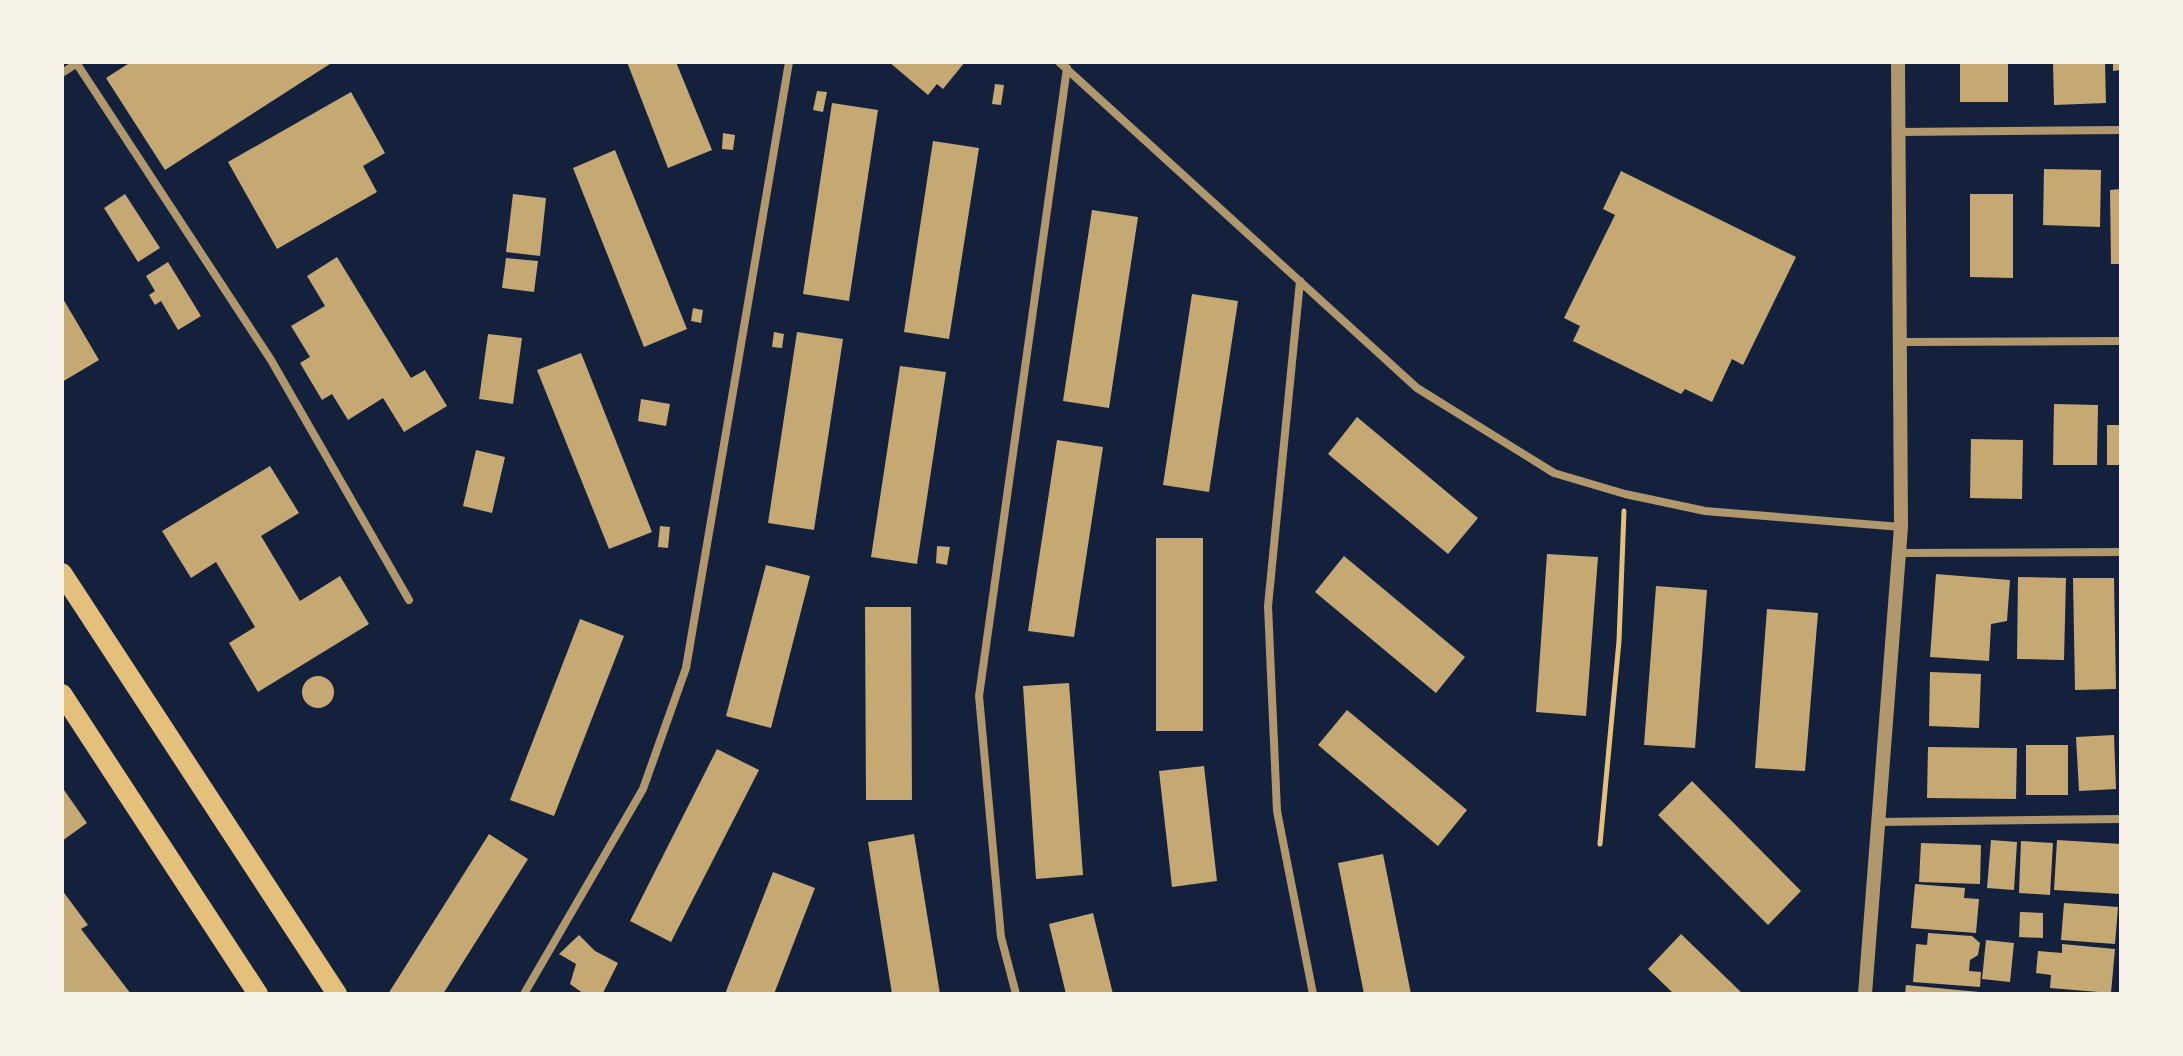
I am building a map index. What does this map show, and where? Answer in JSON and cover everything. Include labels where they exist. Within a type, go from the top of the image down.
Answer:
[{"type":"main road","points":[[62,573],[337,994]]},
{"type":"main road","points":[[62,694],[258,994]]},
{"type":"street","points":[[528,993],[643,789],[686,668],[789,62]]},
{"type":"street","points":[[1865,994],[1901,527],[1898,62]]},
{"type":"street","points":[[62,73],[79,63],[271,360],[409,600]]},
{"type":"street","points":[[1063,65],[1417,388],[1554,473],[1625,494],[1705,511],[1901,527]]},
{"type":"street","points":[[1016,994],[1001,937],[979,696],[1063,65]]},
{"type":"street","points":[[1898,132],[2121,130]]},
{"type":"street","points":[[1300,281],[1268,606],[1277,811],[1313,994]]},
{"type":"street","points":[[1900,342],[2121,341]]},
{"type":"street","points":[[1900,553],[2121,552]]},
{"type":"street","points":[[1879,822],[2121,819]]},
{"type":"path","points":[[1600,844],[1619,641],[1625,494]]},
{"type":"building","points":[[131,62],[333,62],[165,170],[106,78]]},
{"type":"building","points":[[627,62],[676,62],[712,150],[668,168]]},
{"type":"building","points":[[889,62],[965,62],[943,89],[937,84],[928,95]]},
{"type":"building","points":[[1960,62],[2008,62],[2008,102],[1960,102]]},
{"type":"building","points":[[2053,62],[2105,62],[2106,103],[2054,105]]},
{"type":"building","points":[[2113,62],[2121,62],[2121,70],[2113,71]]},
{"type":"building","points":[[995,84],[1004,85],[1001,105],[992,104]]},
{"type":"building","points":[[817,91],[827,92],[823,112],[813,110]]},
{"type":"building","points":[[351,92],[385,153],[363,166],[377,192],[277,249],[228,162]]},
{"type":"building","points":[[832,103],[878,110],[849,301],[803,294]]},
{"type":"building","points":[[723,133],[735,135],[733,150],[722,149]]},
{"type":"building","points":[[933,141],[979,148],[949,339],[904,332]]},
{"type":"building","points":[[615,150],[687,329],[644,347],[573,168]]},
{"type":"building","points":[[2044,169],[2101,170],[2100,227],[2043,225]]},
{"type":"building","points":[[1621,171],[1796,257],[1743,365],[1732,359],[1712,402],[1685,389],[1681,394],[1573,341],[1580,326],[1564,318],[1615,215],[1603,209]]},
{"type":"building","points":[[2121,189],[2121,264],[2111,264],[2110,190]]},
{"type":"building","points":[[125,194],[160,248],[138,262],[104,208]]},
{"type":"building","points":[[513,194],[546,198],[540,256],[506,252]]},
{"type":"building","points":[[1970,194],[2013,194],[2013,278],[1970,277]]},
{"type":"building","points":[[1092,210],[1138,217],[1109,408],[1063,401]]},
{"type":"building","points":[[337,257],[411,378],[425,370],[447,406],[404,432],[383,398],[348,420],[332,394],[322,400],[300,363],[310,357],[291,326],[325,306],[307,276]]},
{"type":"building","points":[[506,258],[538,261],[534,292],[502,288]]},
{"type":"building","points":[[168,262],[201,316],[178,330],[161,301],[155,305],[149,295],[155,291],[146,276]]},
{"type":"building","points":[[1192,294],[1238,301],[1209,492],[1163,485]]},
{"type":"building","points":[[62,297],[99,360],[62,382]]},
{"type":"building","points":[[693,308],[703,310],[701,323],[691,321]]},
{"type":"building","points":[[774,332],[784,334],[782,348],[772,347]]},
{"type":"building","points":[[797,332],[843,339],[814,530],[768,523]]},
{"type":"building","points":[[488,334],[522,338],[513,404],[479,399]]},
{"type":"building","points":[[581,353],[652,532],[609,549],[537,370]]},
{"type":"building","points":[[900,366],[946,372],[917,564],[871,557]]},
{"type":"building","points":[[641,399],[670,404],[666,426],[638,421]]},
{"type":"building","points":[[2054,404],[2098,405],[2097,465],[2053,465]]},
{"type":"building","points":[[1357,417],[1478,518],[1448,554],[1328,454]]},
{"type":"building","points":[[2107,425],[2121,425],[2121,465],[2107,465]]},
{"type":"building","points":[[1971,439],[2023,440],[2022,499],[1970,498]]},
{"type":"building","points":[[1057,440],[1103,447],[1074,637],[1028,631]]},
{"type":"building","points":[[476,450],[505,457],[492,513],[463,506]]},
{"type":"building","points":[[270,466],[299,513],[261,536],[300,601],[340,576],[369,624],[258,692],[229,643],[255,627],[216,562],[191,578],[162,531]]},
{"type":"building","points":[[660,526],[670,527],[668,548],[658,547]]},
{"type":"building","points":[[1156,538],[1203,538],[1203,731],[1156,731]]},
{"type":"building","points":[[937,546],[950,547],[947,565],[936,563]]},
{"type":"building","points":[[1547,554],[1598,557],[1586,716],[1536,712]]},
{"type":"building","points":[[1344,556],[1465,657],[1436,693],[1315,592]]},
{"type":"building","points":[[766,565],[810,576],[771,728],[726,716]]},
{"type":"building","points":[[1936,574],[2010,580],[2007,621],[1991,624],[1989,661],[1930,657]]},
{"type":"building","points":[[2018,577],[2066,578],[2064,660],[2017,659]]},
{"type":"building","points":[[2073,578],[2114,578],[2116,689],[2075,690]]},
{"type":"building","points":[[1656,586],[1707,590],[1695,748],[1644,745]]},
{"type":"building","points":[[865,607],[911,607],[912,800],[866,800]]},
{"type":"building","points":[[1767,609],[1818,613],[1805,771],[1755,768]]},
{"type":"building","points":[[580,619],[624,636],[554,816],[510,800]]},
{"type":"building","points":[[1930,672],[1981,674],[1979,728],[1929,726]]},
{"type":"building","points":[[318,676],[329,681],[334,692],[329,703],[318,708],[307,703],[302,692],[307,681]]},
{"type":"building","points":[[1069,683],[1083,875],[1036,879],[1023,686]]},
{"type":"building","points":[[1347,710],[1467,810],[1438,846],[1318,745]]},
{"type":"building","points":[[2114,735],[2116,789],[2079,791],[2076,737]]},
{"type":"building","points":[[2026,745],[2068,745],[2068,795],[2026,795]]},
{"type":"building","points":[[1928,747],[2017,748],[2016,799],[1927,798]]},
{"type":"building","points":[[717,749],[759,770],[671,942],[630,921]]},
{"type":"building","points":[[1204,766],[1217,881],[1172,887],[1159,771]]},
{"type":"building","points":[[1692,781],[1801,891],[1768,925],[1658,815]]},
{"type":"building","points":[[62,787],[87,823],[62,841]]},
{"type":"building","points":[[489,834],[528,859],[443,994],[388,994]]},
{"type":"building","points":[[914,834],[940,994],[892,994],[868,842]]},
{"type":"building","points":[[1991,840],[2017,842],[2014,890],[1987,888]]},
{"type":"building","points":[[2057,840],[2121,844],[2121,894],[2054,890]]},
{"type":"building","points":[[2021,841],[2053,843],[2050,895],[2019,893]]},
{"type":"building","points":[[1921,843],[1981,845],[1980,884],[1919,882]]},
{"type":"building","points":[[1383,854],[1411,994],[1364,994],[1338,863]]},
{"type":"building","points":[[773,872],[815,888],[774,994],[725,994]]},
{"type":"building","points":[[1915,884],[1965,888],[1964,898],[1979,899],[1976,933],[1911,928]]},
{"type":"building","points":[[62,890],[88,925],[81,929],[131,994],[62,994]]},
{"type":"building","points":[[2064,903],[2118,907],[2115,944],[2061,940]]},
{"type":"building","points":[[2020,912],[2043,913],[2043,938],[2019,937]]},
{"type":"building","points":[[1093,913],[1113,994],[1066,994],[1049,924]]},
{"type":"building","points":[[1928,933],[1972,936],[1980,943],[1978,955],[1970,960],[1969,971],[1981,972],[1980,987],[1913,982],[1916,944],[1927,945]]},
{"type":"building","points":[[1681,934],[1743,994],[1674,994],[1648,969]]},
{"type":"building","points":[[579,935],[595,951],[618,963],[603,993],[584,994],[570,984],[576,964],[559,954]]},
{"type":"building","points":[[1986,940],[2014,943],[2010,982],[1982,979]]},
{"type":"building","points":[[2062,944],[2115,949],[2111,993],[2050,988],[2051,975],[2036,973],[2038,951],[2062,953]]},
{"type":"building","points":[[1906,985],[1979,992],[1979,994],[1905,994]]}]
